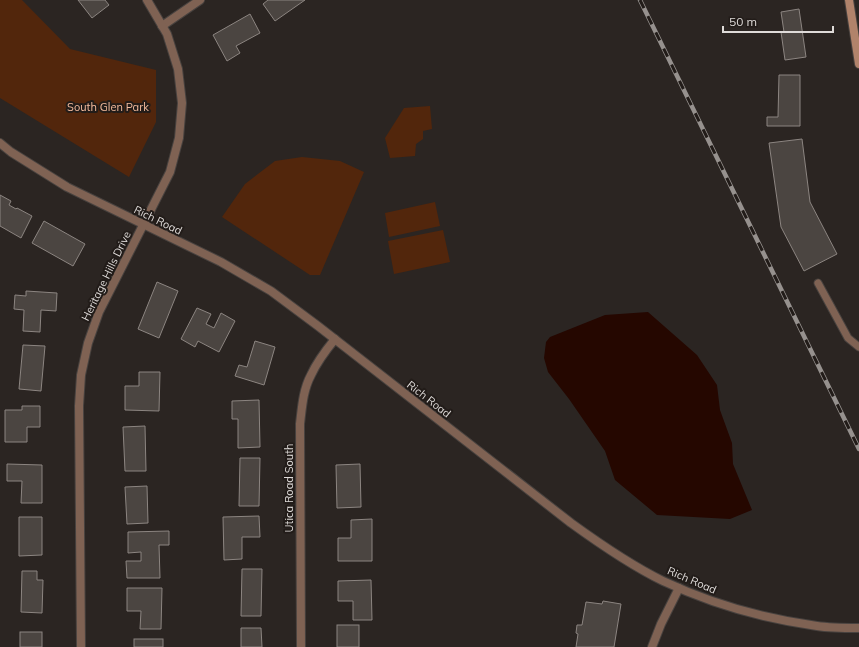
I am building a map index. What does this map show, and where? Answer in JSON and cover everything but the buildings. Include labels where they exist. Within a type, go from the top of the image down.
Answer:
[{"type":"main road","points":[[849,0],[859,64]]},
{"type":"street","name":"Heritage Hills Drive","points":[[81,647],[79,406],[81,375],[88,343],[99,312],[170,172],[179,138],[182,103],[178,69],[167,34],[147,0]]},
{"type":"street","points":[[162,26],[200,0]]},
{"type":"street","name":"Rich Road","points":[[0,143],[11,152],[67,186],[221,262],[271,291],[335,339],[570,523],[614,553],[662,580],[712,601],[764,616],[817,626],[859,628]]},
{"type":"street","name":"Utica Road South","points":[[301,647],[300,432],[302,400],[310,376],[322,356],[335,339]]},
{"type":"street","points":[[652,647],[661,624],[679,588]]},
{"type":"lane","points":[[818,283],[848,338],[859,347]]},
{"type":"green space","name":"South Glen Park","points":[[0,0],[22,0],[70,49],[156,70],[156,122],[129,177],[0,98]]},
{"type":"green space","points":[[430,106],[432,129],[423,131],[423,139],[416,144],[415,156],[390,158],[385,138],[404,108]]},
{"type":"green space","points":[[302,157],[340,161],[364,172],[320,275],[310,275],[222,217],[245,184],[275,161]]},
{"type":"green space","points":[[435,202],[440,226],[389,237],[385,213]]},
{"type":"green space","points":[[443,230],[450,262],[394,274],[388,241]]},
{"type":"shaded area","points":[[648,312],[697,355],[717,385],[720,410],[732,443],[733,464],[752,510],[730,519],[657,515],[615,480],[605,451],[569,399],[548,372],[544,358],[546,342],[550,337],[605,315]]},
{"type":"railway","points":[[640,0],[859,449]]}]
